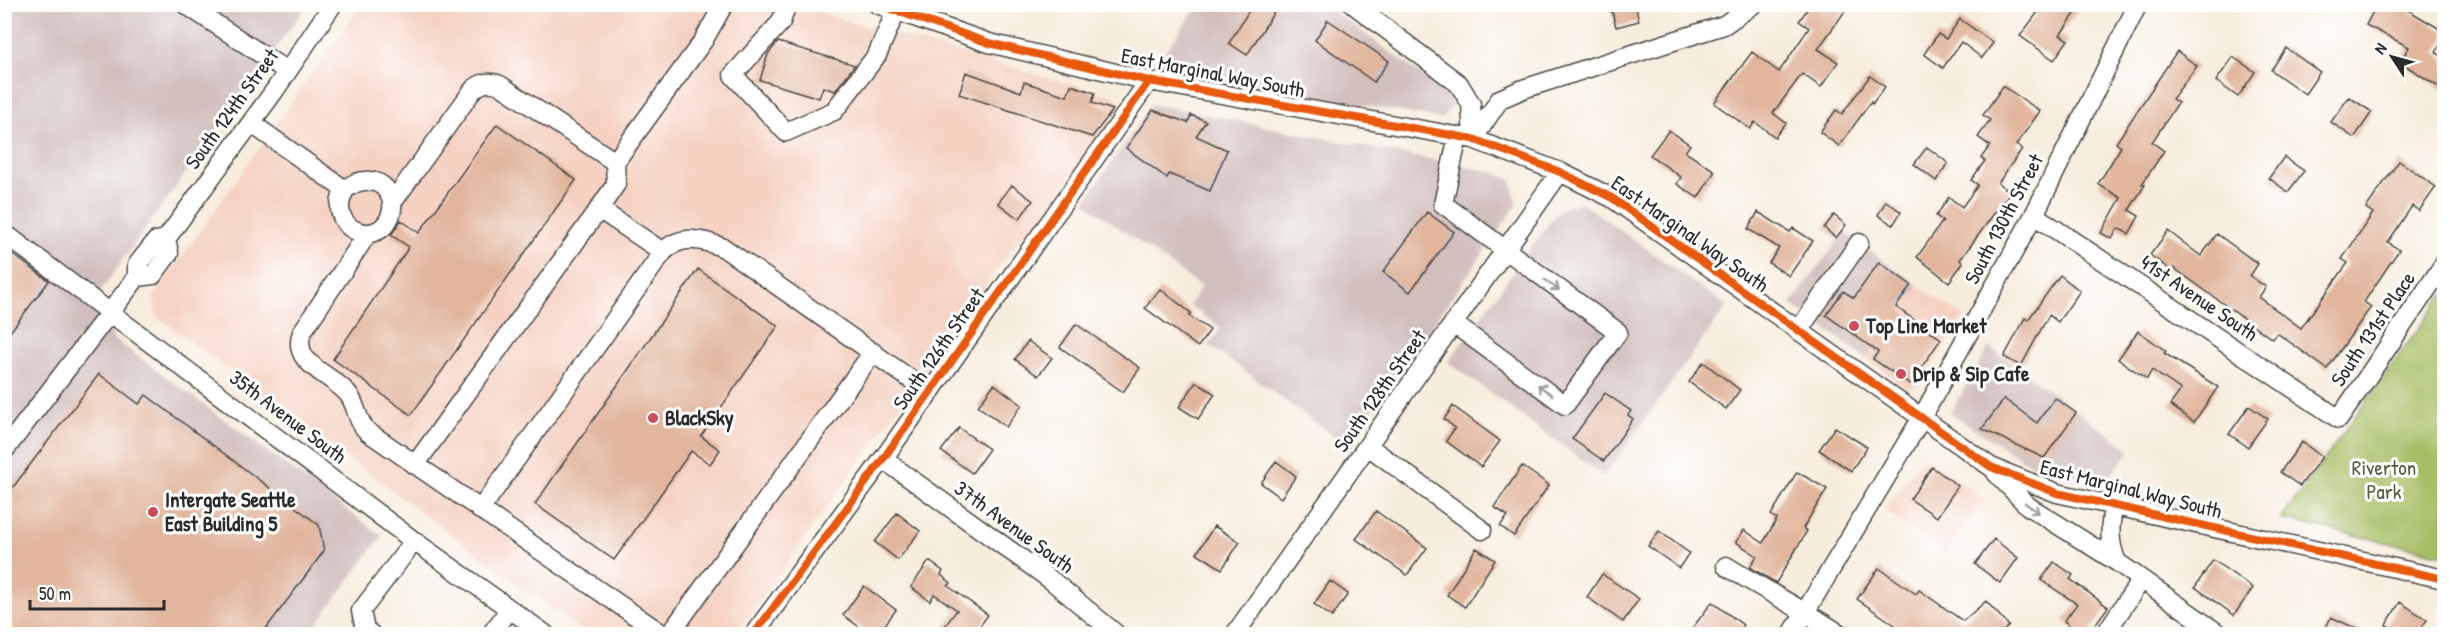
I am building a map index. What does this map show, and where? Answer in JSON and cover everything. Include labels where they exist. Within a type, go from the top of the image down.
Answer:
[{"type":"street","points":[[184,4],[287,71]]},
{"type":"street","name":"South 124th Street","points":[[4,451],[138,277],[137,265],[156,241],[166,239],[333,4]]},
{"type":"street","points":[[415,465],[616,184],[615,162],[703,40],[724,4]]},
{"type":"street","points":[[787,4],[781,22],[733,75],[786,132],[834,111],[877,55],[896,11]]},
{"type":"street","name":"East Marginal Way South","points":[[877,4],[989,43],[1149,81],[1465,138],[1560,172],[1612,198],[1991,467],[2057,493],[2445,579]]},
{"type":"street","points":[[1353,4],[1459,84],[1472,104],[1465,138],[1443,204],[1617,332],[1565,405],[1454,324]]},
{"type":"street","points":[[1465,138],[1500,99],[1523,89],[1724,25],[1754,4]]},
{"type":"street","name":"South 130th Street","points":[[1792,634],[1921,419],[2034,215],[2138,4]]},
{"type":"street","name":"South 126th Street","points":[[754,634],[883,459],[1149,81]]},
{"type":"street","points":[[392,202],[473,90],[484,83],[494,82],[500,85],[615,162]]},
{"type":"street","points":[[250,123],[345,190]]},
{"type":"street","name":"South 128th Street","points":[[1235,634],[1560,172]]},
{"type":"street","points":[[368,180],[384,187],[392,202],[392,211],[384,226],[368,233],[359,232],[345,223],[339,206],[345,190],[360,181],[368,180]]},
{"type":"street","points":[[599,209],[663,252]]},
{"type":"street","name":"41st Avenue South","points":[[2034,215],[2339,419]]},
{"type":"street","name":"35th Avenue South","points":[[4,233],[414,541],[545,634]]},
{"type":"street","points":[[368,233],[302,332],[298,347],[307,361],[347,392],[355,406],[360,425],[662,634]]},
{"type":"street","points":[[480,510],[663,252],[679,241],[694,239],[724,248],[930,393]]},
{"type":"street","points":[[1798,331],[1859,243]]},
{"type":"street","name":"South 131st Place","points":[[2339,419],[2438,287],[2445,264]]},
{"type":"street","points":[[670,634],[873,352]]},
{"type":"street","points":[[1368,446],[1482,530]]},
{"type":"street","name":"37th Avenue South","points":[[883,459],[1051,580],[1116,634]]},
{"type":"street","points":[[1991,467],[2028,506],[2117,562],[2219,634]]},
{"type":"street","points":[[2113,506],[2109,529],[2110,548],[2117,562]]},
{"type":"street","points":[[371,634],[365,630],[361,611],[414,541]]},
{"type":"street","points":[[1726,566],[1840,634]]},
{"type":"street","points":[[2105,634],[2141,580]]},
{"type":"street","points":[[491,634],[510,609]]},
{"type":"shaded area","points":[[4,5],[307,5],[97,296],[113,338],[382,536],[309,634],[5,634]]},
{"type":"shaded area","points":[[361,5],[800,5],[844,20],[1116,97],[1119,104],[1118,110],[1030,235],[1020,237],[736,634],[586,634],[156,316],[153,297]]},
{"type":"shaded area","points":[[1199,5],[1325,5],[1456,100],[1442,119],[1152,69]]},
{"type":"shaded area","points":[[1152,104],[1493,172],[1511,180],[1517,205],[1347,446],[1209,345],[1221,328],[1189,305],[1201,287],[1084,202]]},
{"type":"shaded area","points":[[1582,203],[1727,306],[1604,476],[1448,362],[1557,212],[1567,206]]},
{"type":"shaded area","points":[[1844,232],[1918,286],[1866,358],[1791,304]]},
{"type":"shaded area","points":[[1918,286],[1964,316],[1922,381],[1908,390],[1866,358]]},
{"type":"shaded area","points":[[1989,347],[2130,450],[2106,482],[2030,464],[1950,413]]},
{"type":"shaded area","points":[[1931,460],[1984,500],[1945,554],[1885,511],[1910,474],[1920,463]]},
{"type":"green space","name":"Riverton Park","points":[[2444,293],[2444,555],[2281,519]]},
{"type":"building","points":[[1253,4],[1279,4],[1247,55],[1229,43]]},
{"type":"building","points":[[1610,4],[1635,4],[1639,21],[1616,27]]},
{"type":"building","points":[[1811,4],[1850,4],[1818,49],[1838,62],[1821,87],[1802,74],[1773,113],[1786,123],[1775,137],[1755,122],[1750,129],[1714,103],[1752,52],[1779,72],[1809,28],[1799,21]]},
{"type":"building","points":[[2044,4],[2082,4],[2060,35],[2068,40],[2054,60],[2020,36]]},
{"type":"building","points":[[2377,4],[2398,4],[2445,32],[2445,38],[2436,52],[2445,59],[2445,91],[2400,62],[2409,47],[2366,25]]},
{"type":"building","points":[[1960,19],[1993,43],[1982,58],[1961,42],[1943,68],[1924,54],[1938,34],[1946,39]]},
{"type":"building","points":[[1328,20],[1389,61],[1374,82],[1315,40]]},
{"type":"building","points":[[778,42],[855,65],[835,91],[823,87],[819,98],[760,80],[768,54]]},
{"type":"building","points":[[2286,48],[2320,72],[2305,94],[2271,70]]},
{"type":"building","points":[[2177,51],[2197,66],[2172,99],[2178,103],[2152,142],[2164,151],[2142,184],[2145,185],[2129,210],[2139,216],[2129,234],[2118,228],[2112,239],[2101,233],[2121,198],[2098,184],[2121,147],[2116,143]]},
{"type":"building","points":[[2233,57],[2255,72],[2238,97],[2216,81]]},
{"type":"building","points":[[966,72],[1021,92],[1024,82],[1067,96],[1071,85],[1095,93],[1092,103],[1113,110],[1092,137],[959,94]]},
{"type":"building","points":[[1870,76],[1885,87],[1872,104],[1871,102],[1839,146],[1820,132],[1836,110],[1842,114]]},
{"type":"building","points":[[2003,86],[2040,111],[2016,145],[2022,149],[1998,183],[2010,192],[1960,260],[1963,263],[1949,282],[1917,257],[1943,221],[1936,216],[1949,197],[1962,207],[1978,185],[1971,180],[1985,161],[1981,158],[1990,146],[1978,137],[1990,120],[1983,115]]},
{"type":"building","points":[[2349,97],[2372,112],[2354,138],[2331,122]]},
{"type":"building","points":[[1153,110],[1188,123],[1191,115],[1206,121],[1196,136],[1227,150],[1210,191],[1169,174],[1167,178],[1126,148]]},
{"type":"building","points":[[497,124],[576,180],[411,415],[333,359],[409,247],[391,235],[401,220],[419,233]]},
{"type":"building","points":[[1669,130],[1690,145],[1685,152],[1715,171],[1698,198],[1677,184],[1681,177],[1650,155]]},
{"type":"building","points":[[1927,147],[1948,163],[1936,181],[1914,164]]},
{"type":"building","points":[[2284,157],[2304,171],[2288,192],[2269,178]]},
{"type":"building","points":[[2399,161],[2436,187],[2419,211],[2412,206],[2388,242],[2399,250],[2364,302],[2371,307],[2327,369],[2277,333],[2272,339],[2174,268],[2172,271],[2150,255],[2168,231],[2201,256],[2217,234],[2258,264],[2250,276],[2266,287],[2259,297],[2301,328],[2348,263],[2342,259],[2373,213],[2366,208]]},
{"type":"building","points":[[1012,185],[1033,201],[1019,219],[998,203]]},
{"type":"building","points":[[1886,201],[1901,212],[1893,225],[1878,215]]},
{"type":"building","points":[[1427,212],[1454,232],[1410,292],[1383,272]]},
{"type":"building","points":[[1758,212],[1790,232],[1793,228],[1813,241],[1789,276],[1769,263],[1779,248],[1748,229]]},
{"type":"building","points":[[1834,215],[1846,225],[1836,238],[1824,228]]},
{"type":"building","points":[[4,248],[49,281],[4,340]]},
{"type":"building","points":[[1879,262],[1911,285],[1896,307],[1941,339],[1910,384],[1873,359],[1878,352],[1826,315],[1843,291],[1854,298]]},
{"type":"building","points":[[698,269],[778,326],[701,436],[720,450],[710,464],[691,451],[614,560],[535,504]]},
{"type":"building","points":[[2060,275],[2080,291],[2058,322],[2049,315],[2021,366],[2004,357],[2025,318],[2028,320]]},
{"type":"building","points":[[1160,289],[1191,313],[1189,316],[1210,330],[1198,347],[1145,308]]},
{"type":"building","points":[[1076,324],[1140,368],[1123,392],[1060,347]]},
{"type":"building","points":[[2138,331],[2166,351],[2164,353],[2218,387],[2194,422],[2170,405],[2181,390],[2152,370],[2147,379],[2118,359]]},
{"type":"building","points":[[1028,341],[1052,358],[1038,376],[1015,359]]},
{"type":"building","points":[[1703,362],[1740,390],[1726,409],[1689,382]]},
{"type":"building","name":"Intergate Seattle East Building 5","points":[[99,374],[139,404],[146,395],[319,525],[324,551],[262,634],[4,634],[4,499]]},
{"type":"building","points":[[1196,382],[1215,394],[1198,419],[1179,407]]},
{"type":"building","points":[[994,384],[1022,405],[1006,427],[978,406]]},
{"type":"building","points":[[1605,393],[1631,411],[1628,415],[1633,419],[1604,461],[1572,439]]},
{"type":"building","points":[[2055,398],[2076,413],[2044,458],[1982,429],[2004,399],[2037,423]]},
{"type":"building","points":[[1453,406],[1500,441],[1481,467],[1446,441],[1455,428],[1444,419]]},
{"type":"building","points":[[2249,406],[2268,419],[2248,447],[2229,434]]},
{"type":"building","points":[[1835,427],[1867,447],[1851,471],[1819,450]]},
{"type":"building","points":[[959,428],[989,449],[972,473],[941,451]]},
{"type":"building","points":[[2302,442],[2322,457],[2300,486],[2280,472]]},
{"type":"building","points":[[1276,461],[1296,476],[1281,498],[1261,483]]},
{"type":"building","points":[[1522,466],[1549,485],[1514,536],[1500,526],[1508,516],[1494,507]]},
{"type":"building","points":[[1932,467],[1958,486],[1937,517],[1910,499]]},
{"type":"building","points":[[1797,472],[1827,489],[1803,528],[1807,531],[1776,583],[1750,567],[1757,556],[1736,542],[1744,530],[1763,543],[1777,519],[1771,515]]},
{"type":"building","points":[[1376,511],[1427,548],[1407,575],[1356,539]]},
{"type":"building","points":[[897,513],[920,531],[898,560],[875,542]]},
{"type":"building","points":[[1214,526],[1240,542],[1222,569],[1197,553]]},
{"type":"building","points":[[1659,531],[1689,553],[1679,568],[1648,546]]},
{"type":"building","points":[[1994,539],[2018,558],[2000,583],[1975,564]]},
{"type":"building","points":[[1476,548],[1495,560],[1465,607],[1447,595]]},
{"type":"building","points":[[2213,560],[2253,588],[2234,615],[2195,587]]},
{"type":"building","points":[[929,561],[943,571],[941,575],[951,583],[948,586],[988,615],[974,634],[939,634],[957,610],[934,594],[930,601],[911,587]]},
{"type":"building","points":[[2054,562],[2073,575],[2070,579],[2108,607],[2088,634],[2081,634],[2064,621],[2077,604],[2041,580]]},
{"type":"building","points":[[1879,568],[1916,594],[1919,590],[1963,621],[1986,601],[2009,626],[2000,634],[1903,634],[1893,627],[1895,625],[1857,599]]},
{"type":"building","points":[[1602,574],[1639,599],[1623,622],[1587,597]]},
{"type":"building","points":[[1330,581],[1348,594],[1332,617],[1314,604]]},
{"type":"building","points":[[864,586],[896,610],[878,634],[869,634],[843,615]]},
{"type":"building","points":[[1712,602],[1743,625],[1736,634],[1688,634]]},
{"type":"building","points":[[2400,602],[2427,620],[2417,634],[2388,634],[2392,628],[2386,625]]},
{"type":"building","points":[[2331,617],[2368,634],[2323,634]]},
{"type":"cycle path","points":[[877,4],[989,43],[1149,81],[1473,139],[1560,172],[1612,198],[1991,467],[2057,493],[2444,579]]},
{"type":"cycle path","points":[[754,634],[883,459],[1149,81]]},
{"type":"place","name":"Top Line Market","points":[[1854,326]]},
{"type":"place","name":"Drip & Sip Cafe","points":[[1901,374]]},
{"type":"place","name":"BlackSky","points":[[653,418]]},
{"type":"place","name":"Intergate Seattle East Building 5","points":[[153,512]]}]
